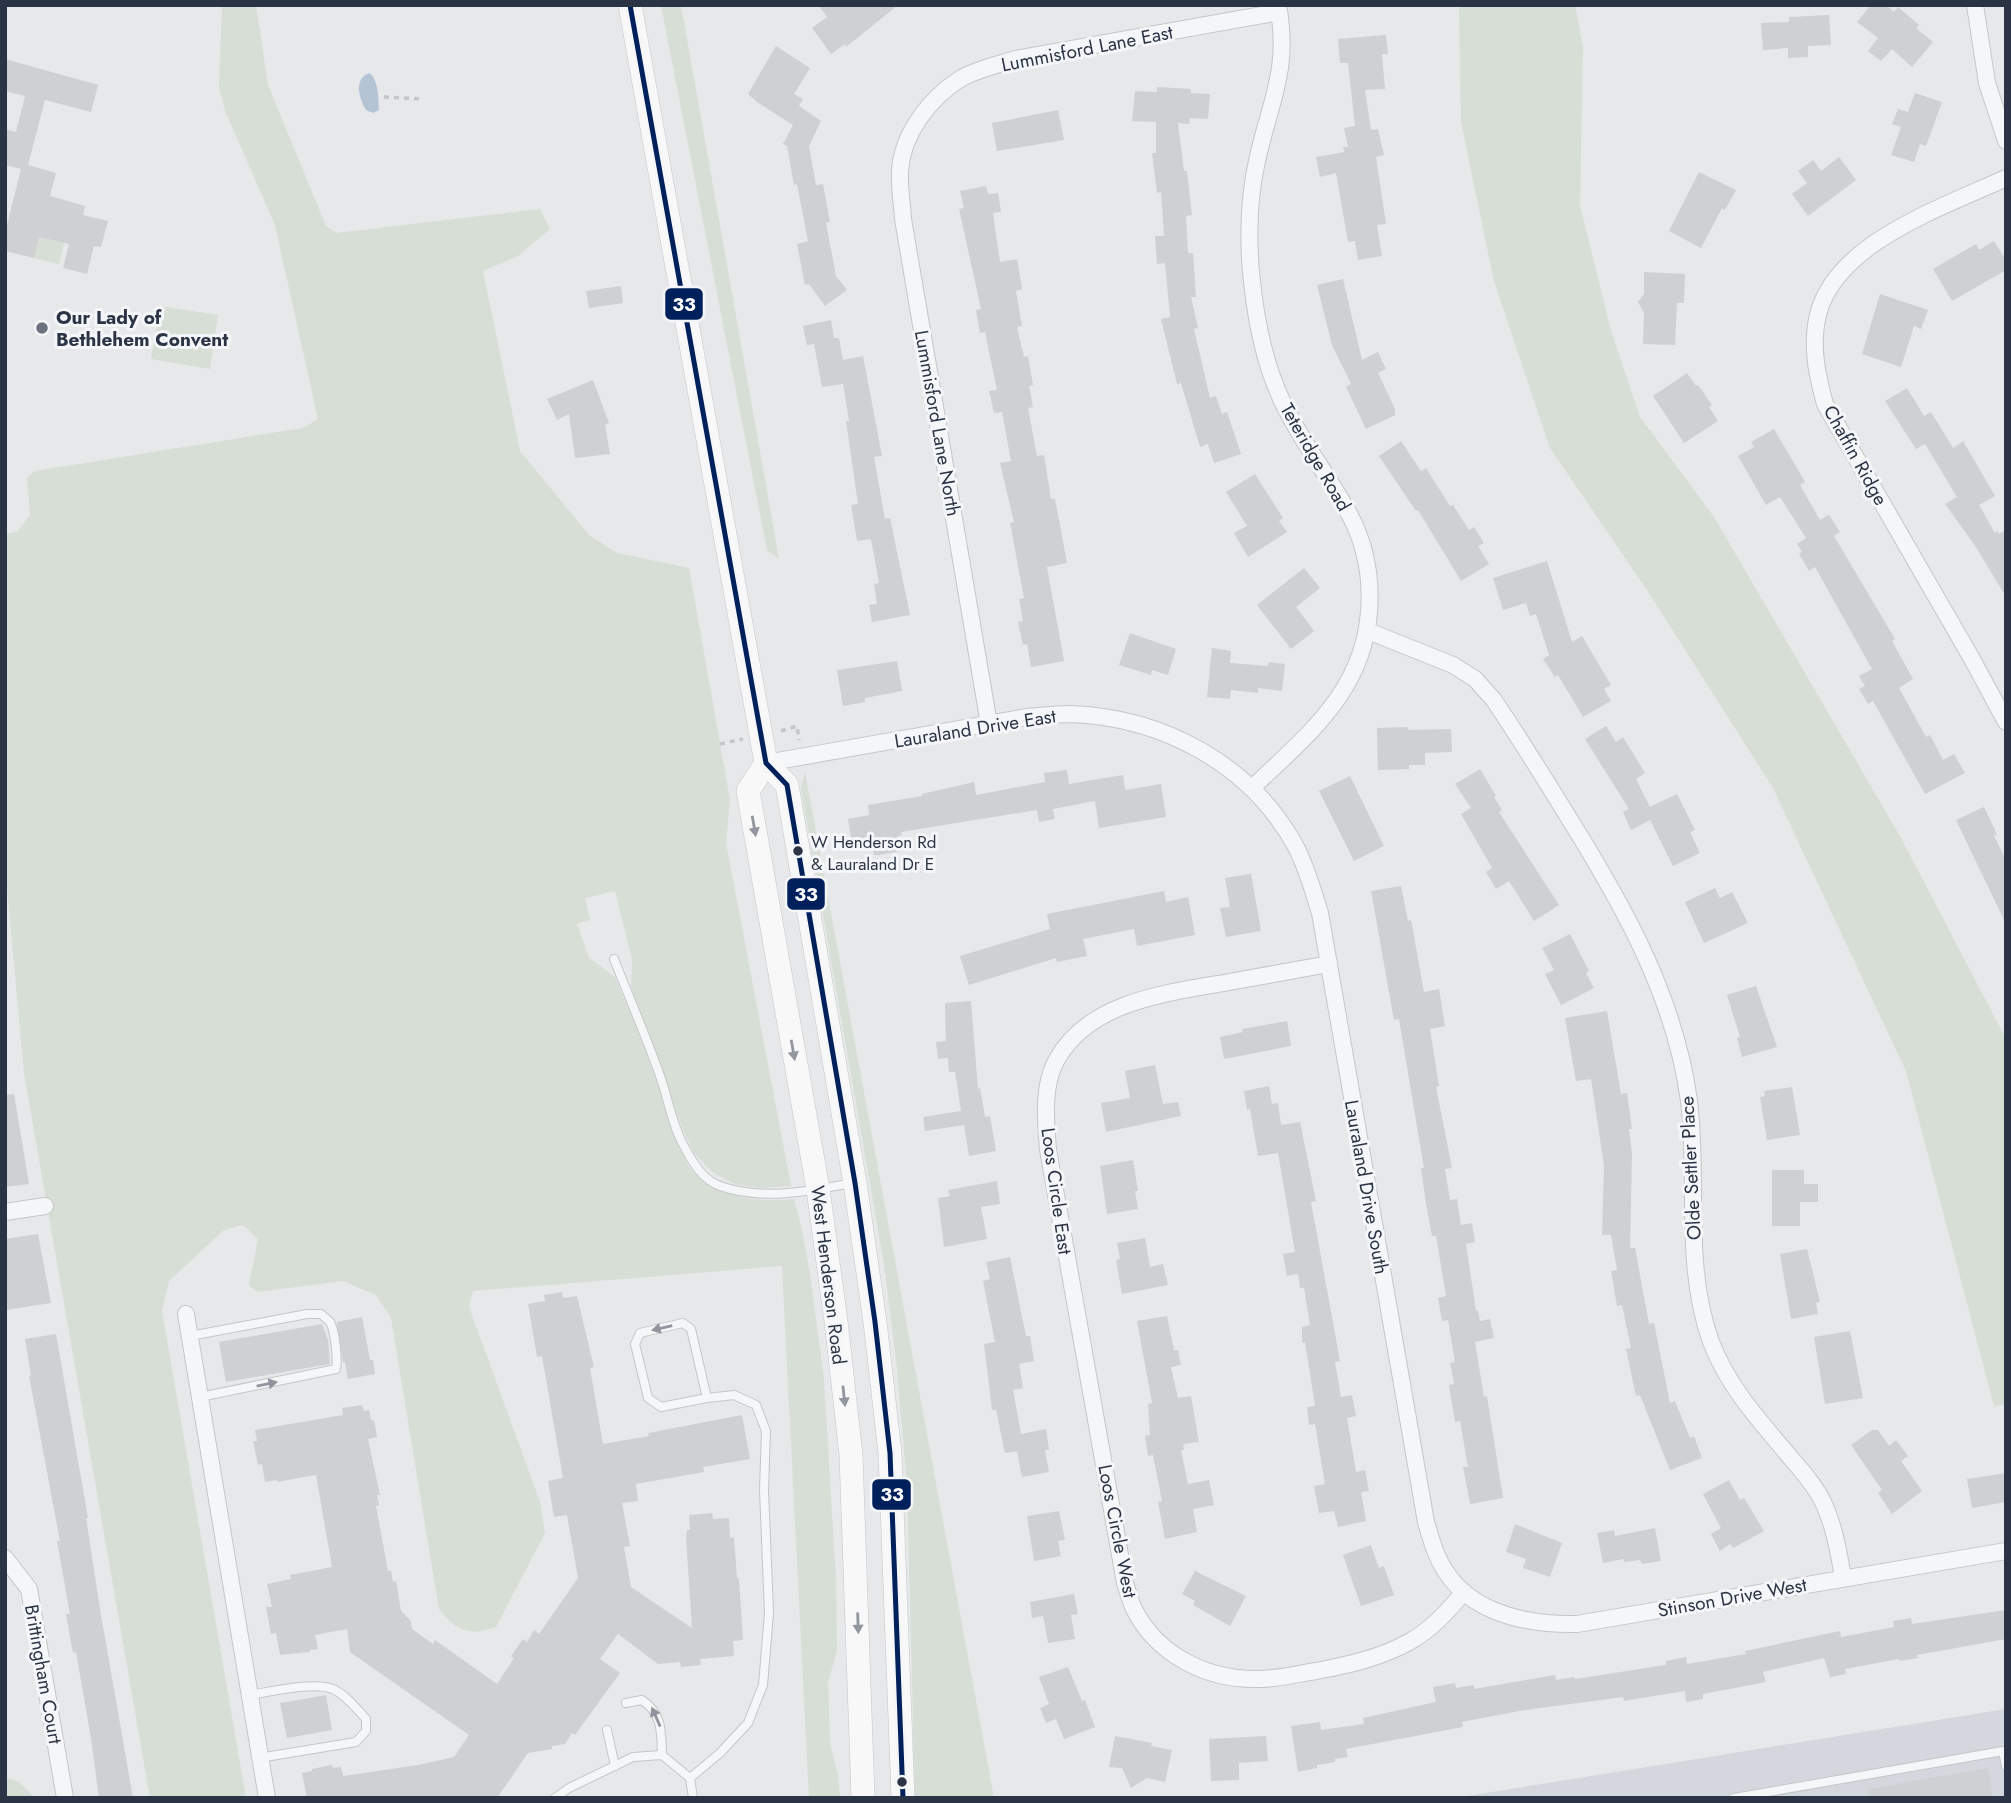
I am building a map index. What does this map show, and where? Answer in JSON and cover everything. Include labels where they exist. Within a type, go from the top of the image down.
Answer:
[{"type":"main road","points":[[630,5],[765,763]]},
{"type":"main road","name":"West Henderson Road","points":[[863,1798],[851,1455],[818,1189],[748,791],[765,763],[787,785],[855,1183],[875,1322],[890,1453],[902,1798]]},
{"type":"street","points":[[1975,5],[1987,83],[2006,141]]},
{"type":"street","name":"Lummisford Lane East","points":[[916,123],[935,99],[961,79],[986,68],[1016,59],[1278,8]]},
{"type":"street","name":"Teteridge Road","points":[[1252,788],[1323,718],[1353,673],[1368,631],[1370,589],[1360,537],[1348,511],[1314,459],[1283,403],[1264,348],[1254,299],[1249,239],[1252,202],[1256,163],[1280,73],[1283,49],[1278,8]]},
{"type":"street","name":"Lummisford Lane North","points":[[916,123],[905,147],[900,170],[903,219],[989,724]]},
{"type":"street","name":"Chaffin Ridge","points":[[2006,178],[1887,234],[1854,258],[1832,283],[1821,305],[1814,347],[1825,404],[2006,722]]},
{"type":"street","name":"Olde Settler Place","points":[[1368,631],[1453,665],[1475,679],[1493,699],[1601,870],[1647,956],[1678,1048],[1689,1099],[1693,1157],[1694,1271],[1701,1309],[1726,1375],[1750,1411],[1810,1481],[1823,1502],[1843,1578]]},
{"type":"street","name":"Lauraland Drive East","points":[[765,763],[989,724],[1069,714],[1144,725],[1176,736],[1205,752],[1252,788]]},
{"type":"street","name":"Lauraland Drive South","points":[[1252,788],[1296,847],[1320,913],[1426,1522],[1436,1554],[1448,1576],[1464,1592]]},
{"type":"street","name":"Loos Circle East","points":[[1094,1408],[1048,1150],[1048,1089],[1055,1063],[1068,1043],[1086,1027],[1107,1013],[1138,1000],[1329,964]]},
{"type":"street","points":[[5,1212],[45,1206]]},
{"type":"street","points":[[186,1314],[267,1798]]},
{"type":"street","name":"Loos Circle West","points":[[1094,1408],[1125,1583],[1133,1609],[1168,1652],[1192,1665],[1219,1676],[1258,1679],[1337,1667],[1374,1658],[1410,1642],[1440,1620],[1464,1592]]},
{"type":"street","name":"Stinson Drive West","points":[[1464,1592],[1490,1609],[1519,1620],[1550,1625],[1577,1624],[2006,1551]]},
{"type":"street","name":"Brittingham Court","points":[[5,1558],[29,1589],[65,1798]]},
{"type":"lane","points":[[614,959],[660,1074],[682,1145],[695,1166],[706,1177],[719,1186],[751,1193],[818,1189],[855,1183]]},
{"type":"lane","points":[[190,1336],[307,1314],[321,1314],[330,1322],[338,1363],[336,1369],[200,1397]]},
{"type":"lane","points":[[690,1778],[720,1753],[748,1723],[763,1685],[769,1613],[764,1490],[766,1431],[756,1405],[734,1395],[660,1407],[648,1398],[635,1344],[640,1333],[683,1323],[691,1329],[707,1398]]},
{"type":"lane","points":[[249,1695],[319,1686],[333,1689],[350,1701],[366,1719],[366,1731],[356,1742],[259,1758]]},
{"type":"lane","points":[[626,1703],[642,1700],[653,1707],[661,1726],[662,1755]]},
{"type":"lane","points":[[607,1730],[615,1766]]},
{"type":"lane","points":[[1734,1798],[2003,1751],[2006,1766]]},
{"type":"lane","points":[[555,1798],[569,1788],[634,1757],[662,1755],[690,1778],[693,1798]]},
{"type":"path","points":[[384,97],[423,99]]},
{"type":"shaded area","points":[[222,5],[256,5],[268,85],[326,226],[336,233],[540,209],[550,229],[518,256],[483,271],[520,451],[589,535],[617,553],[689,568],[730,800],[726,843],[791,1186],[759,1188],[734,1184],[712,1172],[694,1153],[681,1125],[631,987],[632,959],[615,891],[585,898],[590,920],[577,924],[589,958],[615,977],[687,1164],[709,1185],[735,1196],[764,1200],[794,1199],[810,1274],[824,1380],[836,1580],[837,1651],[828,1682],[830,1743],[838,1775],[840,1798],[809,1798],[782,1266],[473,1291],[469,1307],[540,1502],[545,1533],[496,1627],[471,1631],[452,1623],[439,1609],[391,1318],[376,1295],[343,1281],[257,1292],[249,1285],[258,1239],[243,1225],[224,1230],[169,1281],[162,1311],[246,1798],[150,1798],[24,1073],[5,866],[5,534],[17,532],[30,515],[27,478],[35,471],[303,428],[318,419],[275,225],[226,113],[219,88]]},
{"type":"shaded area","points":[[661,5],[681,5],[779,559],[767,550]]},
{"type":"shaded area","points":[[1459,5],[1575,5],[1583,47],[1580,206],[1611,331],[1640,417],[1714,517],[1901,838],[2006,1039],[2006,1404],[1994,1406],[1906,1071],[1773,788],[1647,590],[1550,448],[1494,281],[1461,122]]},
{"type":"shaded area","points":[[39,237],[64,243],[59,264],[34,258]]},
{"type":"shaded area","points":[[160,306],[218,315],[210,369],[151,359]]},
{"type":"shaded area","points":[[805,772],[994,1798],[915,1798],[907,1486],[897,1369],[884,1264],[801,788]]},
{"type":"shaded area","points":[[2006,1709],[2006,1798],[1455,1798]]},
{"type":"shaded area","points":[[5,1778],[18,1781],[35,1798],[5,1798]]},
{"type":"water","points":[[370,73],[378,95],[379,110],[373,113],[366,110],[359,89],[361,79]]},
{"type":"building","points":[[818,5],[898,5],[846,47],[845,44],[831,54],[812,28],[827,17]]},
{"type":"building","points":[[1871,5],[1886,5],[1894,12],[1898,7],[1919,25],[1916,28],[1933,42],[1912,67],[1892,49],[1881,61],[1868,51],[1878,38],[1857,22]]},
{"type":"building","points":[[1829,15],[1831,45],[1808,46],[1808,57],[1788,58],[1788,48],[1763,50],[1761,23],[1789,22],[1789,17]]},
{"type":"building","points":[[1386,35],[1388,54],[1382,54],[1385,89],[1365,90],[1371,130],[1378,129],[1384,155],[1376,157],[1386,224],[1377,225],[1382,256],[1358,260],[1355,241],[1348,242],[1336,173],[1320,177],[1316,157],[1344,152],[1343,147],[1348,147],[1344,128],[1355,126],[1348,63],[1340,63],[1338,39]]},
{"type":"building","points":[[776,46],[810,68],[794,94],[803,99],[799,106],[821,121],[809,146],[816,185],[823,184],[830,222],[826,223],[836,276],[847,290],[825,306],[809,284],[805,285],[797,244],[808,241],[797,184],[794,185],[787,146],[783,144],[793,125],[748,94]]},
{"type":"building","points":[[5,59],[98,85],[91,112],[45,100],[28,165],[56,173],[50,196],[85,206],[83,215],[108,221],[101,247],[94,246],[87,274],[63,268],[69,244],[39,237],[34,258],[5,251],[5,233],[21,169],[5,165],[5,129],[16,132],[25,96],[5,91]]},
{"type":"building","points":[[1157,87],[1191,89],[1191,93],[1210,94],[1208,119],[1190,118],[1189,124],[1178,123],[1192,215],[1186,216],[1188,253],[1193,253],[1196,297],[1191,297],[1198,328],[1194,329],[1210,398],[1216,396],[1222,414],[1227,412],[1241,454],[1214,463],[1208,444],[1200,447],[1181,383],[1177,384],[1161,319],[1170,317],[1165,263],[1157,264],[1155,236],[1164,236],[1161,192],[1157,193],[1152,153],[1156,153],[1156,122],[1132,121],[1135,91],[1157,92]]},
{"type":"building","points":[[1915,93],[1942,102],[1926,146],[1920,144],[1914,162],[1891,155],[1901,127],[1892,124],[1898,109],[1908,112]]},
{"type":"building","points":[[1058,110],[1064,140],[997,151],[992,123]]},
{"type":"building","points":[[1839,157],[1856,180],[1808,216],[1792,194],[1807,183],[1798,171],[1813,160],[1821,171]]},
{"type":"building","points":[[1699,172],[1736,190],[1725,210],[1722,208],[1701,248],[1669,231]]},
{"type":"building","points":[[986,186],[988,194],[998,193],[1001,212],[993,213],[1000,262],[1017,259],[1022,289],[1016,291],[1022,326],[1017,327],[1024,357],[1028,356],[1033,385],[1029,386],[1033,407],[1028,408],[1037,456],[1044,455],[1051,499],[1055,499],[1067,563],[1047,567],[1064,661],[1031,667],[1027,644],[1023,645],[1018,622],[1023,621],[1019,599],[1024,598],[1010,523],[1014,522],[1000,463],[1011,461],[1002,412],[994,413],[989,391],[997,390],[985,332],[980,333],[976,310],[981,309],[959,209],[964,208],[960,191]]},
{"type":"building","points":[[1994,241],[2006,260],[2006,270],[1952,301],[1933,269],[1976,244],[1979,250]]},
{"type":"building","points":[[1644,272],[1685,274],[1684,303],[1677,303],[1675,345],[1643,344],[1644,313],[1638,302],[1644,294]]},
{"type":"building","points":[[1343,279],[1362,360],[1378,352],[1386,369],[1378,373],[1395,409],[1395,415],[1366,429],[1346,387],[1351,384],[1332,345],[1317,285]]},
{"type":"building","points":[[621,286],[623,303],[589,308],[586,291]]},
{"type":"building","points":[[1880,294],[1928,310],[1921,329],[1914,326],[1901,367],[1862,354]]},
{"type":"building","points":[[831,320],[834,338],[839,338],[843,360],[863,356],[882,456],[874,457],[885,519],[890,518],[910,615],[872,622],[869,605],[877,604],[874,584],[879,583],[871,539],[857,541],[851,505],[858,504],[843,384],[822,387],[814,344],[807,345],[803,326]]},
{"type":"building","points":[[1687,373],[1712,405],[1709,407],[1718,421],[1684,443],[1653,396]]},
{"type":"building","points":[[593,380],[609,423],[605,425],[610,454],[575,458],[569,414],[557,420],[547,399]]},
{"type":"building","points":[[1907,388],[1924,416],[1931,412],[1953,448],[1963,441],[1995,496],[1979,505],[1995,533],[2006,530],[2006,597],[1976,547],[1945,504],[1957,497],[1925,444],[1916,449],[1885,401]]},
{"type":"building","points":[[1774,429],[1805,482],[1800,485],[1820,520],[1829,515],[1840,532],[1834,536],[1895,639],[1892,641],[1913,679],[1899,688],[1926,737],[1930,735],[1943,760],[1954,754],[1965,773],[1925,794],[1873,701],[1868,704],[1859,689],[1865,686],[1859,676],[1872,669],[1815,567],[1809,571],[1799,554],[1802,552],[1797,544],[1806,538],[1780,497],[1766,505],[1738,456],[1754,447],[1751,442]]},
{"type":"building","points":[[1401,441],[1421,471],[1426,468],[1469,530],[1474,527],[1484,543],[1478,546],[1489,564],[1461,581],[1418,510],[1416,511],[1379,456]]},
{"type":"building","points":[[1255,474],[1283,518],[1279,521],[1287,532],[1248,557],[1234,533],[1247,526],[1226,492]]},
{"type":"building","points":[[1547,561],[1572,642],[1582,636],[1611,685],[1604,689],[1611,701],[1583,717],[1558,675],[1555,677],[1543,659],[1549,655],[1536,614],[1530,616],[1526,603],[1503,610],[1493,578]]},
{"type":"building","points":[[1304,568],[1320,588],[1296,607],[1314,631],[1291,649],[1257,605]]},
{"type":"building","points":[[1130,633],[1176,649],[1168,675],[1152,670],[1151,675],[1119,665]]},
{"type":"building","points":[[1212,648],[1231,651],[1230,663],[1268,666],[1269,662],[1285,664],[1282,691],[1258,688],[1258,693],[1231,690],[1230,699],[1207,697]]},
{"type":"building","points":[[897,661],[902,691],[865,698],[865,702],[843,706],[837,670]]},
{"type":"building","points":[[1606,726],[1616,742],[1623,737],[1645,773],[1636,779],[1650,807],[1677,794],[1695,830],[1690,832],[1700,853],[1673,866],[1650,820],[1631,830],[1623,812],[1629,809],[1585,739]]},
{"type":"building","points":[[1407,727],[1408,730],[1451,729],[1452,752],[1425,753],[1425,765],[1409,765],[1409,769],[1378,770],[1377,728]]},
{"type":"building","points":[[1480,769],[1496,796],[1494,797],[1502,810],[1499,812],[1559,905],[1534,921],[1509,881],[1496,889],[1486,872],[1492,868],[1461,814],[1471,808],[1455,784]]},
{"type":"building","points":[[1067,770],[1069,784],[1123,775],[1125,790],[1161,784],[1166,817],[1099,828],[1095,801],[1053,809],[1055,819],[1039,822],[1037,810],[901,832],[902,835],[898,836],[900,851],[879,855],[874,855],[871,839],[852,843],[848,819],[869,815],[868,805],[922,796],[974,782],[976,795],[1045,782],[1044,773]]},
{"type":"building","points":[[1350,776],[1384,846],[1354,861],[1319,791]]},
{"type":"building","points":[[1984,807],[2006,860],[2006,924],[1956,820]]},
{"type":"building","points":[[1251,874],[1261,931],[1226,937],[1220,908],[1230,907],[1225,878]]},
{"type":"building","points":[[1401,886],[1408,921],[1411,920],[1424,992],[1439,989],[1445,1026],[1430,1029],[1439,1086],[1436,1087],[1452,1168],[1445,1169],[1450,1200],[1457,1199],[1461,1225],[1472,1223],[1475,1242],[1466,1244],[1476,1311],[1480,1321],[1490,1319],[1494,1338],[1475,1342],[1484,1397],[1487,1396],[1503,1498],[1470,1504],[1463,1467],[1468,1467],[1460,1421],[1455,1422],[1449,1385],[1454,1384],[1450,1363],[1455,1362],[1448,1320],[1442,1321],[1438,1298],[1446,1296],[1436,1236],[1432,1236],[1426,1204],[1421,1168],[1424,1168],[1399,1019],[1394,1020],[1371,891]]},
{"type":"building","points":[[1715,888],[1720,898],[1732,892],[1748,923],[1704,943],[1685,902]]},
{"type":"building","points":[[1164,891],[1166,902],[1188,897],[1195,935],[1137,946],[1134,929],[1083,939],[1087,956],[1057,962],[1056,958],[969,985],[960,956],[1050,929],[1047,914]]},
{"type":"building","points":[[1570,934],[1589,971],[1586,973],[1594,988],[1561,1005],[1545,974],[1554,970],[1542,948]]},
{"type":"building","points":[[1756,986],[1777,1047],[1742,1057],[1737,1038],[1740,1037],[1727,995]]},
{"type":"building","points":[[971,1001],[978,1089],[980,1088],[985,1117],[990,1116],[996,1151],[969,1156],[964,1125],[925,1131],[923,1117],[961,1111],[955,1072],[949,1072],[948,1058],[938,1059],[936,1042],[946,1041],[945,1003]]},
{"type":"building","points":[[1607,1011],[1621,1094],[1627,1093],[1632,1129],[1629,1129],[1632,1153],[1630,1248],[1635,1248],[1649,1324],[1654,1323],[1670,1403],[1675,1401],[1690,1438],[1694,1436],[1702,1458],[1670,1470],[1640,1395],[1636,1396],[1626,1349],[1631,1348],[1622,1305],[1617,1306],[1611,1271],[1617,1270],[1611,1235],[1602,1235],[1604,1166],[1591,1079],[1576,1081],[1565,1018]]},
{"type":"building","points":[[1287,1021],[1291,1046],[1224,1059],[1220,1037],[1243,1032],[1242,1029]]},
{"type":"building","points":[[1155,1065],[1163,1104],[1178,1102],[1181,1116],[1106,1132],[1101,1103],[1130,1098],[1125,1071]]},
{"type":"building","points":[[1269,1086],[1272,1104],[1278,1103],[1281,1125],[1300,1122],[1316,1201],[1311,1202],[1340,1361],[1335,1362],[1341,1397],[1352,1395],[1356,1416],[1347,1418],[1356,1472],[1365,1470],[1369,1491],[1361,1492],[1366,1521],[1338,1527],[1334,1511],[1319,1513],[1314,1486],[1325,1484],[1315,1424],[1309,1425],[1307,1407],[1315,1406],[1305,1342],[1302,1343],[1302,1327],[1310,1325],[1304,1288],[1300,1288],[1298,1274],[1287,1276],[1283,1254],[1295,1252],[1278,1153],[1258,1156],[1244,1091]]},
{"type":"building","points":[[1792,1087],[1800,1135],[1767,1140],[1760,1097],[1765,1096],[1764,1091]]},
{"type":"building","points":[[14,1094],[29,1184],[5,1187],[5,1095]]},
{"type":"building","points":[[1133,1160],[1138,1209],[1107,1214],[1100,1166]]},
{"type":"building","points":[[1772,1170],[1804,1170],[1804,1184],[1818,1184],[1818,1202],[1800,1202],[1800,1226],[1772,1226]]},
{"type":"building","points":[[997,1181],[1000,1204],[981,1207],[987,1239],[944,1247],[938,1198],[950,1196],[948,1190]]},
{"type":"building","points":[[38,1234],[51,1303],[5,1310],[5,1239]]},
{"type":"building","points":[[1145,1238],[1150,1267],[1163,1264],[1168,1285],[1122,1294],[1116,1260],[1120,1259],[1117,1243]]},
{"type":"building","points":[[1807,1249],[1820,1302],[1816,1303],[1818,1314],[1791,1319],[1780,1254]]},
{"type":"building","points":[[1010,1257],[1026,1336],[1030,1336],[1034,1361],[1019,1364],[1023,1388],[1013,1390],[1021,1434],[1046,1429],[1049,1450],[1045,1450],[1049,1472],[1022,1477],[1017,1451],[1005,1453],[996,1410],[992,1410],[984,1344],[995,1342],[983,1281],[990,1279],[986,1262]]},
{"type":"building","points":[[562,1292],[563,1298],[577,1296],[594,1367],[590,1368],[603,1444],[742,1415],[750,1459],[703,1467],[704,1472],[636,1484],[638,1501],[622,1503],[630,1546],[624,1547],[631,1587],[692,1628],[686,1538],[687,1530],[690,1530],[689,1515],[712,1513],[713,1519],[729,1518],[730,1538],[734,1537],[739,1578],[743,1640],[733,1641],[734,1656],[700,1659],[701,1665],[681,1667],[680,1662],[658,1664],[618,1634],[600,1659],[620,1673],[575,1735],[572,1733],[565,1744],[552,1746],[552,1749],[528,1753],[497,1798],[307,1798],[302,1773],[312,1769],[332,1765],[333,1768],[341,1767],[343,1776],[418,1765],[454,1757],[469,1735],[350,1652],[347,1629],[315,1635],[318,1649],[280,1655],[276,1633],[271,1634],[266,1607],[272,1607],[267,1584],[291,1579],[290,1575],[332,1567],[316,1475],[265,1482],[262,1464],[258,1465],[253,1441],[257,1441],[255,1430],[343,1415],[342,1408],[362,1405],[364,1411],[369,1410],[377,1437],[368,1439],[380,1495],[377,1495],[379,1505],[376,1506],[388,1571],[391,1571],[393,1582],[396,1581],[401,1611],[411,1621],[412,1629],[433,1644],[435,1640],[497,1684],[523,1639],[527,1642],[534,1630],[539,1634],[578,1578],[567,1515],[554,1517],[548,1481],[563,1478],[542,1356],[537,1357],[528,1304],[545,1301],[544,1295]]},
{"type":"building","points":[[1167,1316],[1174,1350],[1178,1350],[1181,1365],[1171,1367],[1178,1398],[1191,1396],[1199,1442],[1183,1444],[1184,1450],[1181,1450],[1188,1484],[1209,1480],[1214,1505],[1193,1509],[1197,1532],[1165,1539],[1158,1502],[1162,1501],[1153,1455],[1148,1456],[1145,1436],[1150,1435],[1148,1404],[1152,1403],[1137,1321]]},
{"type":"building","points":[[362,1317],[375,1374],[348,1379],[337,1322]]},
{"type":"building","points":[[322,1324],[328,1340],[330,1364],[226,1382],[219,1342]]},
{"type":"building","points":[[1850,1331],[1863,1398],[1825,1404],[1814,1337]]},
{"type":"building","points":[[56,1334],[133,1798],[99,1798],[76,1652],[73,1653],[66,1614],[70,1614],[57,1541],[60,1541],[29,1376],[25,1339]]},
{"type":"building","points":[[1872,1430],[1878,1430],[1889,1446],[1896,1440],[1908,1456],[1901,1461],[1922,1491],[1892,1514],[1878,1493],[1882,1490],[1851,1445]]},
{"type":"building","points":[[2006,1473],[2006,1502],[1972,1508],[1967,1479]]},
{"type":"building","points":[[1729,1480],[1740,1500],[1744,1498],[1764,1531],[1733,1548],[1730,1544],[1720,1551],[1711,1534],[1721,1528],[1703,1494]]},
{"type":"building","points":[[1059,1511],[1065,1540],[1058,1541],[1061,1556],[1034,1561],[1027,1516]]},
{"type":"building","points":[[1515,1524],[1562,1543],[1550,1577],[1523,1568],[1526,1559],[1506,1552]]},
{"type":"building","points":[[1655,1528],[1661,1561],[1642,1564],[1640,1560],[1624,1562],[1624,1559],[1603,1563],[1597,1533],[1614,1530],[1615,1536]]},
{"type":"building","points":[[1371,1545],[1379,1568],[1384,1566],[1394,1595],[1361,1606],[1343,1555]]},
{"type":"building","points":[[1195,1571],[1246,1596],[1230,1626],[1193,1605],[1195,1601],[1182,1594]]},
{"type":"building","points":[[1074,1594],[1078,1614],[1071,1615],[1075,1639],[1048,1643],[1043,1616],[1032,1618],[1030,1602]]},
{"type":"building","points":[[2006,1610],[2006,1639],[1917,1655],[1918,1658],[1845,1669],[1846,1674],[1830,1677],[1824,1658],[1763,1672],[1766,1682],[1703,1694],[1703,1699],[1686,1702],[1685,1691],[1624,1701],[1623,1697],[1519,1711],[1462,1722],[1463,1727],[1346,1749],[1348,1757],[1298,1772],[1291,1726],[1320,1722],[1321,1730],[1364,1724],[1363,1718],[1436,1702],[1433,1687],[1455,1683],[1456,1688],[1474,1685],[1474,1689],[1555,1675],[1556,1680],[1575,1679],[1666,1665],[1666,1661],[1686,1657],[1687,1664],[1746,1654],[1745,1651],[1840,1631],[1841,1637],[1894,1627],[1893,1621],[1911,1618],[1912,1624]]},
{"type":"building","points":[[1068,1667],[1095,1727],[1064,1739],[1056,1719],[1046,1723],[1040,1708],[1049,1704],[1039,1677]]},
{"type":"building","points":[[326,1695],[332,1730],[287,1738],[280,1703]]},
{"type":"building","points":[[1115,1736],[1172,1750],[1165,1782],[1147,1778],[1131,1788],[1122,1768],[1109,1767]]},
{"type":"building","points":[[1266,1736],[1268,1761],[1239,1763],[1239,1780],[1211,1781],[1209,1739]]},
{"type":"building","points":[[1988,1768],[1993,1798],[1869,1798],[1868,1789]]},
{"type":"transit line","name":"33","points":[[630,5],[766,763],[787,785],[855,1183],[890,1453],[903,1798]]},
{"type":"place","name":"Our Lady of Bethlehem Convent","points":[[42,328]]},
{"type":"place","name":"W Henderson Rd & Lauraland Dr E","points":[[798,851]]}]
